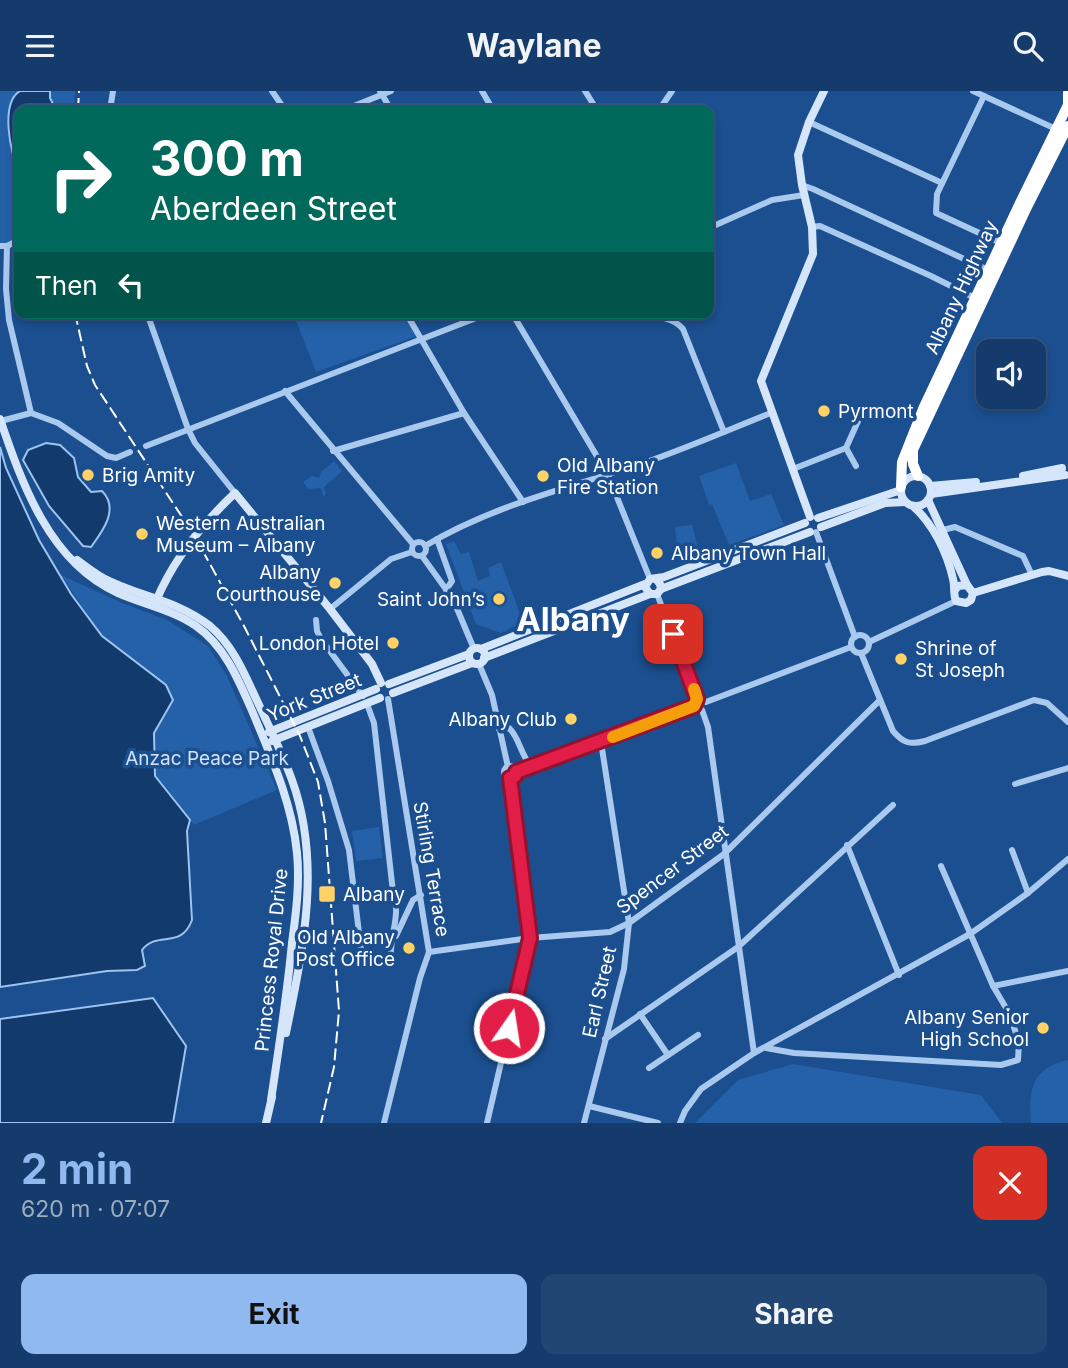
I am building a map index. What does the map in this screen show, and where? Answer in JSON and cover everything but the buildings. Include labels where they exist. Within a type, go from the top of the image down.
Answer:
[{"type":"highway","points":[[1068,93],[1068,104]]},
{"type":"highway","name":"Albany Highway","points":[[901,489],[902,462],[1068,104]]},
{"type":"highway","name":"Albany Highway","points":[[918,476],[913,450],[979,300],[988,270],[1068,126]]},
{"type":"main road","points":[[816,531],[761,381],[813,254],[813,227],[804,195],[798,155],[809,122],[824,91]]},
{"type":"main road","name":"Princess Royal Drive","points":[[0,420],[37,512],[75,559],[104,579],[196,617],[220,635],[232,650],[247,678],[283,785],[297,852],[294,971]]},
{"type":"main road","points":[[909,504],[919,506],[930,493],[998,479],[1066,470]]},
{"type":"main road","points":[[973,593],[943,530],[925,479],[918,476],[908,479],[901,489],[909,504],[928,519],[933,529],[953,577],[956,601],[962,604],[969,602],[973,593],[1049,571],[1068,576]]},
{"type":"main road","name":"York Street","points":[[269,737],[365,700],[387,697],[651,581],[901,489]]},
{"type":"main road","points":[[156,602],[163,583],[186,547],[200,528],[235,493],[372,664],[387,697]]},
{"type":"main road","name":"York Street","points":[[365,700],[382,685],[477,656],[656,592],[886,503],[909,504]]},
{"type":"main road","points":[[811,520],[806,529],[816,531]]},
{"type":"main road","points":[[651,581],[660,584],[656,592],[646,590],[651,581]]},
{"type":"main road","points":[[954,590],[958,586],[967,585]]},
{"type":"main road","name":"Princess Royal Drive","points":[[156,602],[197,626],[217,646],[232,667],[269,737],[283,757],[299,806],[308,859],[307,902],[266,1123]]},
{"type":"main road","points":[[247,678],[269,717],[291,730],[281,746],[283,757]]},
{"type":"main road","points":[[382,685],[387,697]]},
{"type":"street","points":[[355,105],[391,91]]},
{"type":"street","points":[[973,91],[1056,128]]},
{"type":"street","points":[[984,96],[937,194],[936,213],[1001,243]]},
{"type":"street","points":[[809,122],[942,183]]},
{"type":"street","points":[[802,185],[988,270]]},
{"type":"street","points":[[714,226],[772,200],[804,195]]},
{"type":"street","points":[[813,227],[820,226],[979,300]]},
{"type":"street","points":[[4,246],[9,320],[31,413]]},
{"type":"street","points":[[150,319],[188,429],[195,443],[235,493]]},
{"type":"street","points":[[410,319],[464,413],[523,502]]},
{"type":"street","points":[[146,446],[474,319]]},
{"type":"street","points":[[516,319],[608,475],[651,581]]},
{"type":"street","points":[[669,319],[677,321],[683,329],[724,432]]},
{"type":"street","points":[[285,390],[412,548],[417,557],[426,551],[425,546],[420,542],[412,548],[391,559],[330,609]]},
{"type":"street","points":[[793,469],[846,448],[863,410]]},
{"type":"street","points":[[0,420],[31,413],[58,423],[107,456],[116,457],[130,452]]},
{"type":"street","points":[[334,451],[464,413]]},
{"type":"street","points":[[425,546],[467,523],[608,475],[771,413]]},
{"type":"street","points":[[846,448],[856,466]]},
{"type":"street","points":[[943,530],[955,527],[1023,556],[1032,575]]},
{"type":"street","points":[[816,531],[855,637]]},
{"type":"street","points":[[437,539],[452,581],[446,590]]},
{"type":"street","points":[[422,556],[456,606],[492,695],[508,767],[504,773],[510,778],[530,938],[487,1123]]},
{"type":"street","points":[[656,592],[696,702],[696,709],[702,710]]},
{"type":"street","points":[[869,642],[956,601]]},
{"type":"street","points":[[306,722],[349,850],[363,966],[391,963],[389,947],[396,926],[397,902],[393,892],[374,723],[365,700],[321,639],[316,620]]},
{"type":"street","points":[[855,637],[862,636],[869,642]]},
{"type":"street","points":[[851,647],[855,637]]},
{"type":"street","points":[[851,647],[855,652],[861,653],[867,650],[869,642]]},
{"type":"street","points":[[510,778],[515,776],[516,772],[601,742],[703,699],[706,702],[851,647]]},
{"type":"street","points":[[861,653],[893,731],[908,744],[1034,700],[1047,703],[1068,722]]},
{"type":"street","name":"Stirling Terrace","points":[[384,1123],[429,952],[387,697]]},
{"type":"street","name":"Spencer Street","points":[[429,952],[530,938],[610,932],[629,923],[724,854],[880,700]]},
{"type":"street","points":[[702,710],[706,702]]},
{"type":"street","points":[[702,710],[708,727],[754,1053]]},
{"type":"street","points":[[499,729],[509,728],[514,731],[524,758],[532,767]]},
{"type":"street","name":"Earl Street","points":[[584,1123],[624,968],[629,923],[601,742]]},
{"type":"street","points":[[508,767],[513,767],[516,772]]},
{"type":"street","points":[[1015,783],[1068,768]]},
{"type":"street","points":[[604,1039],[738,947],[893,805]]},
{"type":"street","points":[[847,845],[899,975]]},
{"type":"street","points":[[1012,850],[1028,893]]},
{"type":"street","points":[[680,1123],[701,1089],[754,1053],[970,934],[1028,893],[1068,859]]},
{"type":"street","points":[[765,1048],[808,1054],[1001,1065],[1017,1060],[1019,1042],[1009,1013],[993,986],[941,866]]},
{"type":"street","points":[[389,947],[413,899],[421,895]]},
{"type":"street","points":[[993,986],[1068,971]]},
{"type":"street","points":[[640,1014],[668,1055]]},
{"type":"street","points":[[649,1068],[698,1035]]},
{"type":"street","points":[[589,1106],[658,1123]]},
{"type":"green space","points":[[0,91],[75,91],[74,105],[14,105],[14,241],[0,245]]},
{"type":"green space","points":[[295,319],[407,319],[417,336],[316,372]]},
{"type":"green space","points":[[334,461],[342,471],[324,487],[326,494],[323,497],[321,488],[308,489],[303,482],[312,476],[319,478],[321,472]]},
{"type":"green space","points":[[736,463],[750,501],[771,494],[784,525],[729,545],[712,504],[709,505],[699,476]]},
{"type":"green space","points":[[692,525],[698,548],[677,550],[675,527]]},
{"type":"green space","points":[[454,541],[461,554],[469,552],[478,581],[490,576],[488,568],[501,562],[523,622],[501,633],[476,624],[446,544]]},
{"type":"green space","name":"Anzac Peace Park","points":[[61,575],[167,620],[208,646],[226,674],[277,790],[194,825],[155,776],[154,733],[173,700],[166,685],[102,636]]},
{"type":"green space","points":[[379,827],[383,858],[356,861],[352,831]]},
{"type":"green space","points":[[1068,1060],[1068,1123],[1031,1123],[1030,1100],[1035,1082],[1047,1068]]},
{"type":"green space","points":[[793,1064],[981,1095],[1002,1123],[695,1123],[738,1080]]},
{"type":"shaded area","points":[[20,91],[50,91],[54,105],[14,105],[14,156],[9,117],[14,97]]},
{"type":"shaded area","points":[[46,443],[60,445],[74,458],[78,477],[91,492],[102,491],[107,498],[107,520],[91,547],[83,546],[49,506],[23,460],[28,450]]},
{"type":"shaded area","points":[[0,447],[6,468],[39,540],[71,594],[102,636],[166,685],[173,700],[154,733],[155,776],[190,820],[187,831],[192,920],[182,935],[148,944],[142,950],[145,966],[137,970],[107,971],[0,987]]},
{"type":"shaded area","points":[[153,998],[186,1046],[173,1123],[0,1123],[0,1019]]},
{"type":"railway","points":[[78,105],[79,91]]},
{"type":"railway","points":[[76,319],[87,366],[95,385],[194,535],[300,736],[318,782],[325,823],[339,1011],[334,1067],[321,1123]]},
{"type":"slow traffic","points":[[613,737],[694,706],[697,699],[694,689]]},
{"type":"place","name":"Pyrmont","points":[[824,411]]},
{"type":"place","name":"Brig Amity","points":[[88,475]]},
{"type":"place","name":"Old Albany Fire Station","points":[[543,476]]},
{"type":"place","name":"Western Australian Museum – Albany","points":[[142,534]]},
{"type":"place","name":"Albany Town Hall","points":[[657,553]]},
{"type":"place","name":"Albany Courthouse","points":[[335,583]]},
{"type":"place","name":"Saint John’s","points":[[499,599]]},
{"type":"place","name":"London Hotel","points":[[393,643]]},
{"type":"place","name":"Shrine of St Joseph","points":[[901,659]]},
{"type":"place","name":"Albany Club","points":[[571,719]]},
{"type":"place","name":"Albany","points":[[327,894]]},
{"type":"place","name":"Old Albany Post Office","points":[[409,948]]},
{"type":"place","name":"Albany Senior High School","points":[[1043,1028]]},
{"type":"district","name":"Albany","points":[[573,619]]},
{"type":"route","points":[[509,1028],[530,938],[510,778],[515,776],[516,772],[694,706],[697,699],[673,634]]}]
